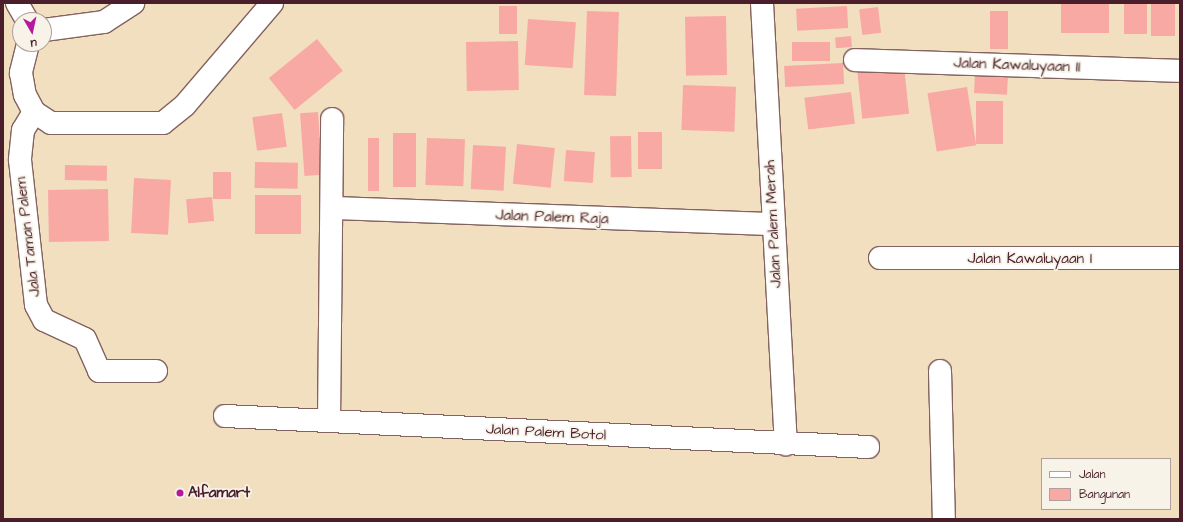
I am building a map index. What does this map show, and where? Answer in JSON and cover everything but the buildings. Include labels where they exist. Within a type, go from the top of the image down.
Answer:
[{"type":"street","points":[[17,3],[22,12]]},
{"type":"street","points":[[52,29],[104,22],[133,3]]},
{"type":"street","points":[[26,52],[21,73],[25,95],[34,112],[51,123],[163,122],[185,106],[272,3]]},
{"type":"street","name":"Jalan Palem Merah","points":[[762,3],[772,224],[786,444]]},
{"type":"street","name":"Jalan Kawaluyaan II","points":[[855,60],[1180,71]]},
{"type":"street","name":"Jala Taman Palem","points":[[34,112],[23,130],[20,160],[36,305],[44,320],[85,339],[99,371],[156,371]]},
{"type":"street","points":[[329,421],[332,119]]},
{"type":"street","name":"Jalan Palem Raja","points":[[332,208],[772,224]]},
{"type":"street","name":"Jalan Kawaluyaan I","points":[[880,258],[1180,258]]},
{"type":"street","points":[[940,371],[944,519]]},
{"type":"street","name":"Jalan Palem Botol","points":[[225,416],[868,447]]},
{"type":"place","name":"Alfamart","points":[[180,493]]}]
